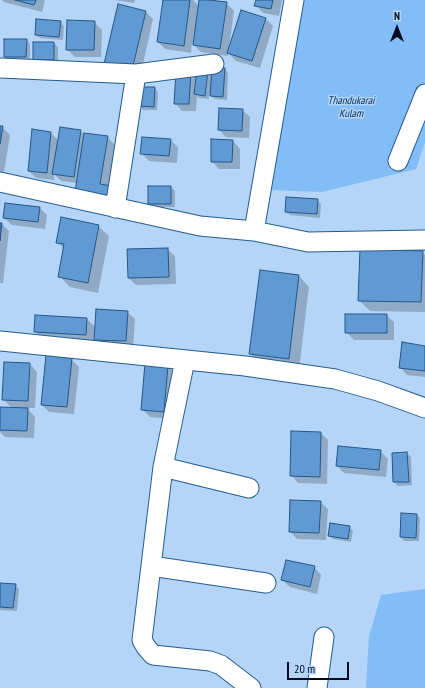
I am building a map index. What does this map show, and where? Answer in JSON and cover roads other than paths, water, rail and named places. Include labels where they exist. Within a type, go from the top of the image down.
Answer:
[{"type":"street","points":[[254,231],[294,0]]},
{"type":"street","points":[[0,68],[136,74],[214,64]]},
{"type":"street","points":[[115,208],[136,74]]},
{"type":"street","points":[[398,161],[425,94]]},
{"type":"street","points":[[0,182],[200,226],[254,231],[308,242],[425,240]]},
{"type":"street","points":[[0,341],[245,366],[335,378],[378,391],[425,408]]},
{"type":"street","points":[[185,360],[163,467],[142,640],[153,655],[210,661],[221,665],[251,688]]},
{"type":"street","points":[[163,467],[249,488]]},
{"type":"street","points":[[152,566],[266,583]]},
{"type":"street","points":[[317,688],[324,637]]},
{"type":"water","name":"Thandukarai Kulam","points":[[298,0],[425,0],[425,142],[416,169],[322,192],[269,190]]},
{"type":"water","points":[[425,589],[425,688],[366,688],[369,636],[381,595]]}]
